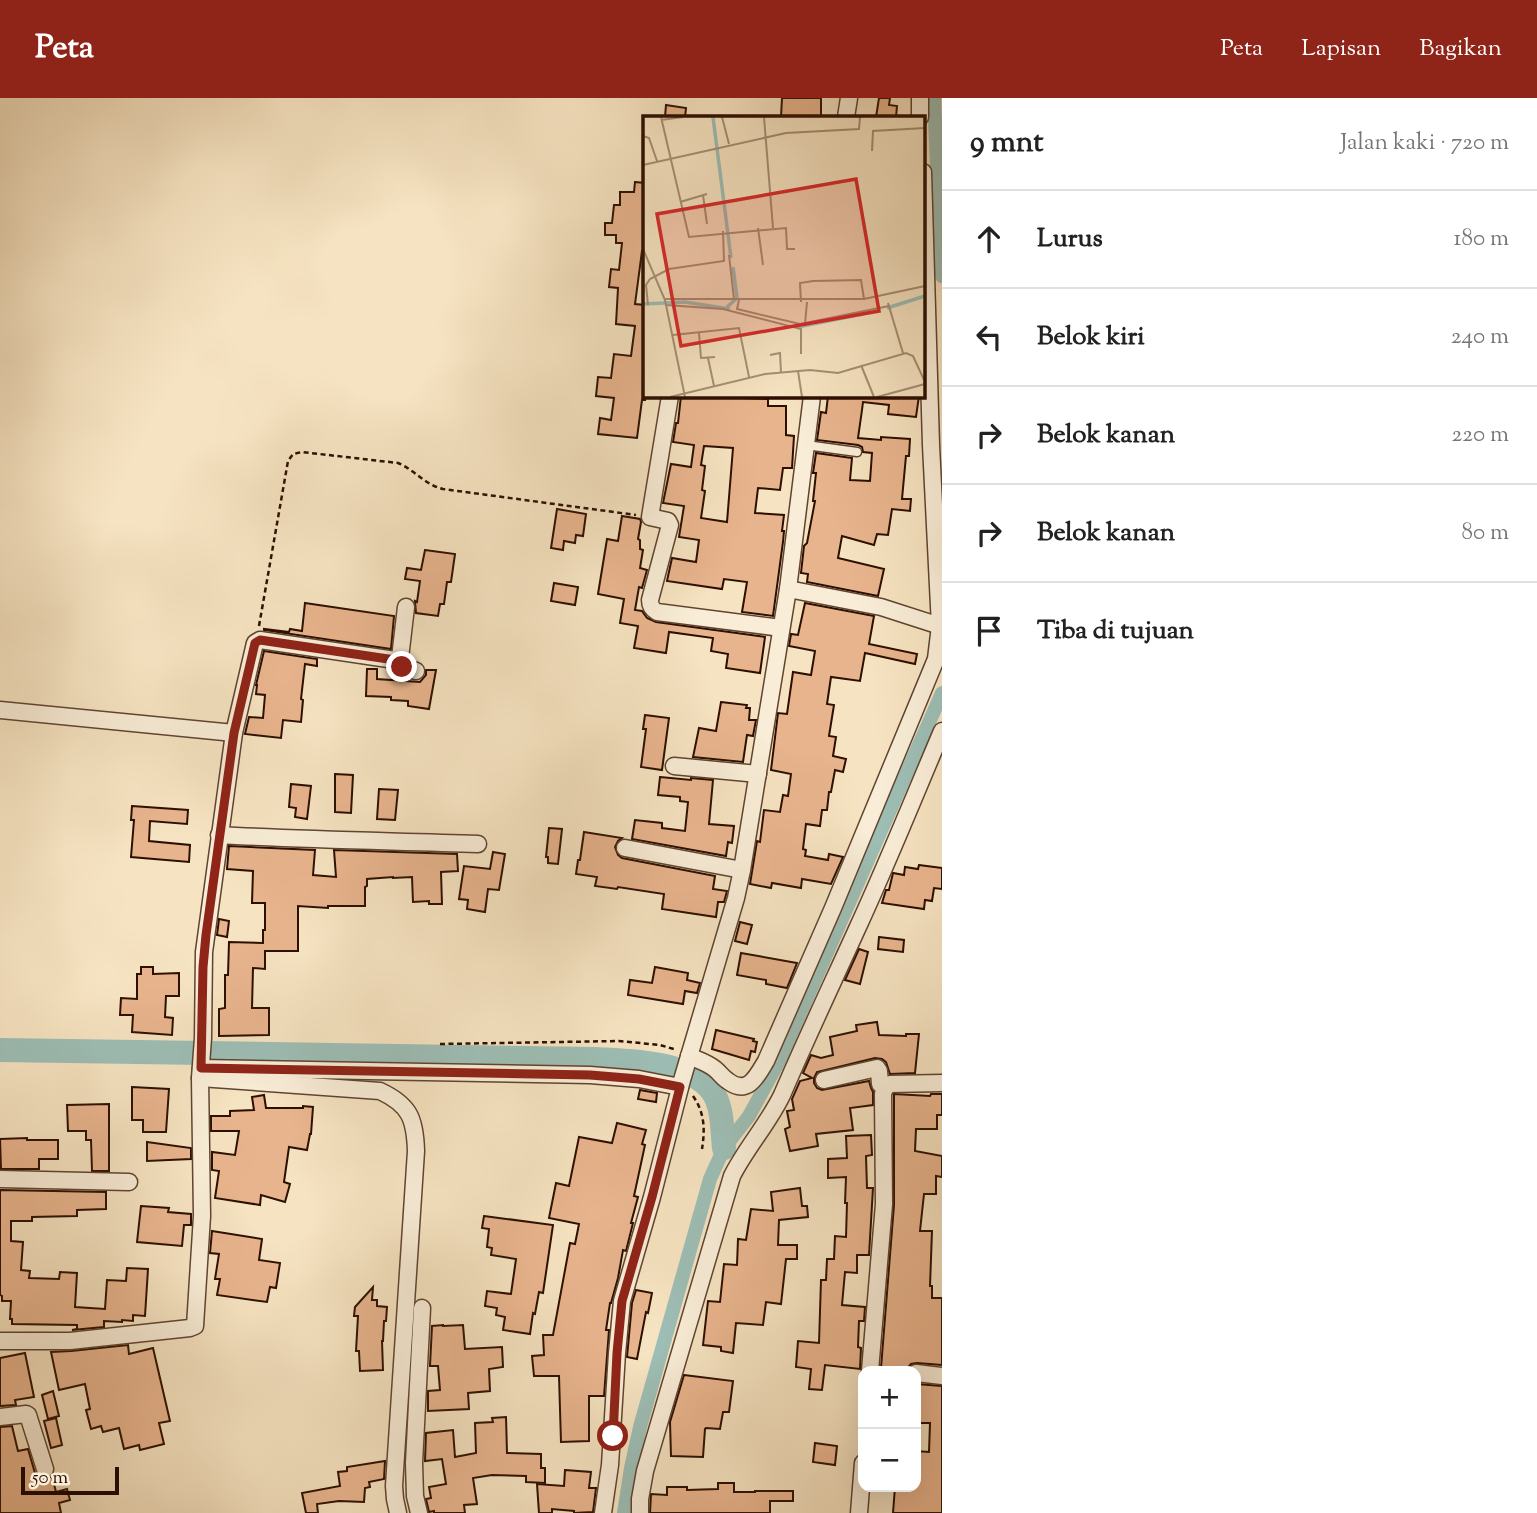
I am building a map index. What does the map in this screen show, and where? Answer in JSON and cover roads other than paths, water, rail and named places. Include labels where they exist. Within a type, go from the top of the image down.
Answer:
[{"type":"street","points":[[846,116],[849,98]]},
{"type":"street","points":[[920,98],[920,116]]},
{"type":"street","points":[[201,1068],[630,1078],[684,1072],[709,1065],[729,1082],[742,1086],[755,1080],[833,908],[936,659],[940,626],[925,240]]},
{"type":"street","points":[[670,397],[650,517],[665,519],[670,525],[650,600],[653,610],[781,628]]},
{"type":"street","points":[[603,1513],[613,1436],[620,1314],[684,1072],[742,870],[788,589],[812,397]]},
{"type":"street","points":[[788,589],[881,607],[940,626]]},
{"type":"street","points":[[398,660],[406,607]]},
{"type":"street","points":[[0,1341],[70,1341],[195,1326],[202,1216],[201,1068],[204,952],[234,733],[255,643],[257,641],[398,660]]},
{"type":"street","points":[[398,660],[402,667],[416,671]]},
{"type":"street","points":[[0,710],[234,733]]},
{"type":"street","points":[[640,1513],[645,1471],[732,1176],[782,1095],[891,854],[942,731]]},
{"type":"street","points":[[674,766],[758,774]]},
{"type":"street","points":[[219,835],[478,844]]},
{"type":"street","points":[[625,848],[742,870]]},
{"type":"street","points":[[201,1068],[380,1091],[401,1103],[413,1121],[416,1151],[394,1486],[398,1513]]},
{"type":"street","points":[[824,1080],[877,1068],[880,1084],[885,1088]]},
{"type":"street","points":[[876,1366],[884,1205],[883,1094],[890,1084],[942,1083]]},
{"type":"street","points":[[0,1179],[130,1182]]},
{"type":"street","points":[[419,1513],[415,1496],[414,1463],[422,1308]]},
{"type":"street","points":[[921,1374],[942,1376]]},
{"type":"street","points":[[0,1417],[28,1415],[45,1469]]},
{"type":"street","points":[[859,1513],[861,1492]]},
{"type":"lane","points":[[806,445],[857,452]]},
{"type":"waterway","points":[[934,98],[942,276]]},
{"type":"waterway","points":[[624,1513],[640,1427],[710,1179],[724,1148],[749,1116],[779,1061],[942,693]]},
{"type":"waterway","points":[[0,1050],[595,1059],[641,1062],[674,1068],[689,1074],[712,1091],[720,1111],[724,1148]]}]
